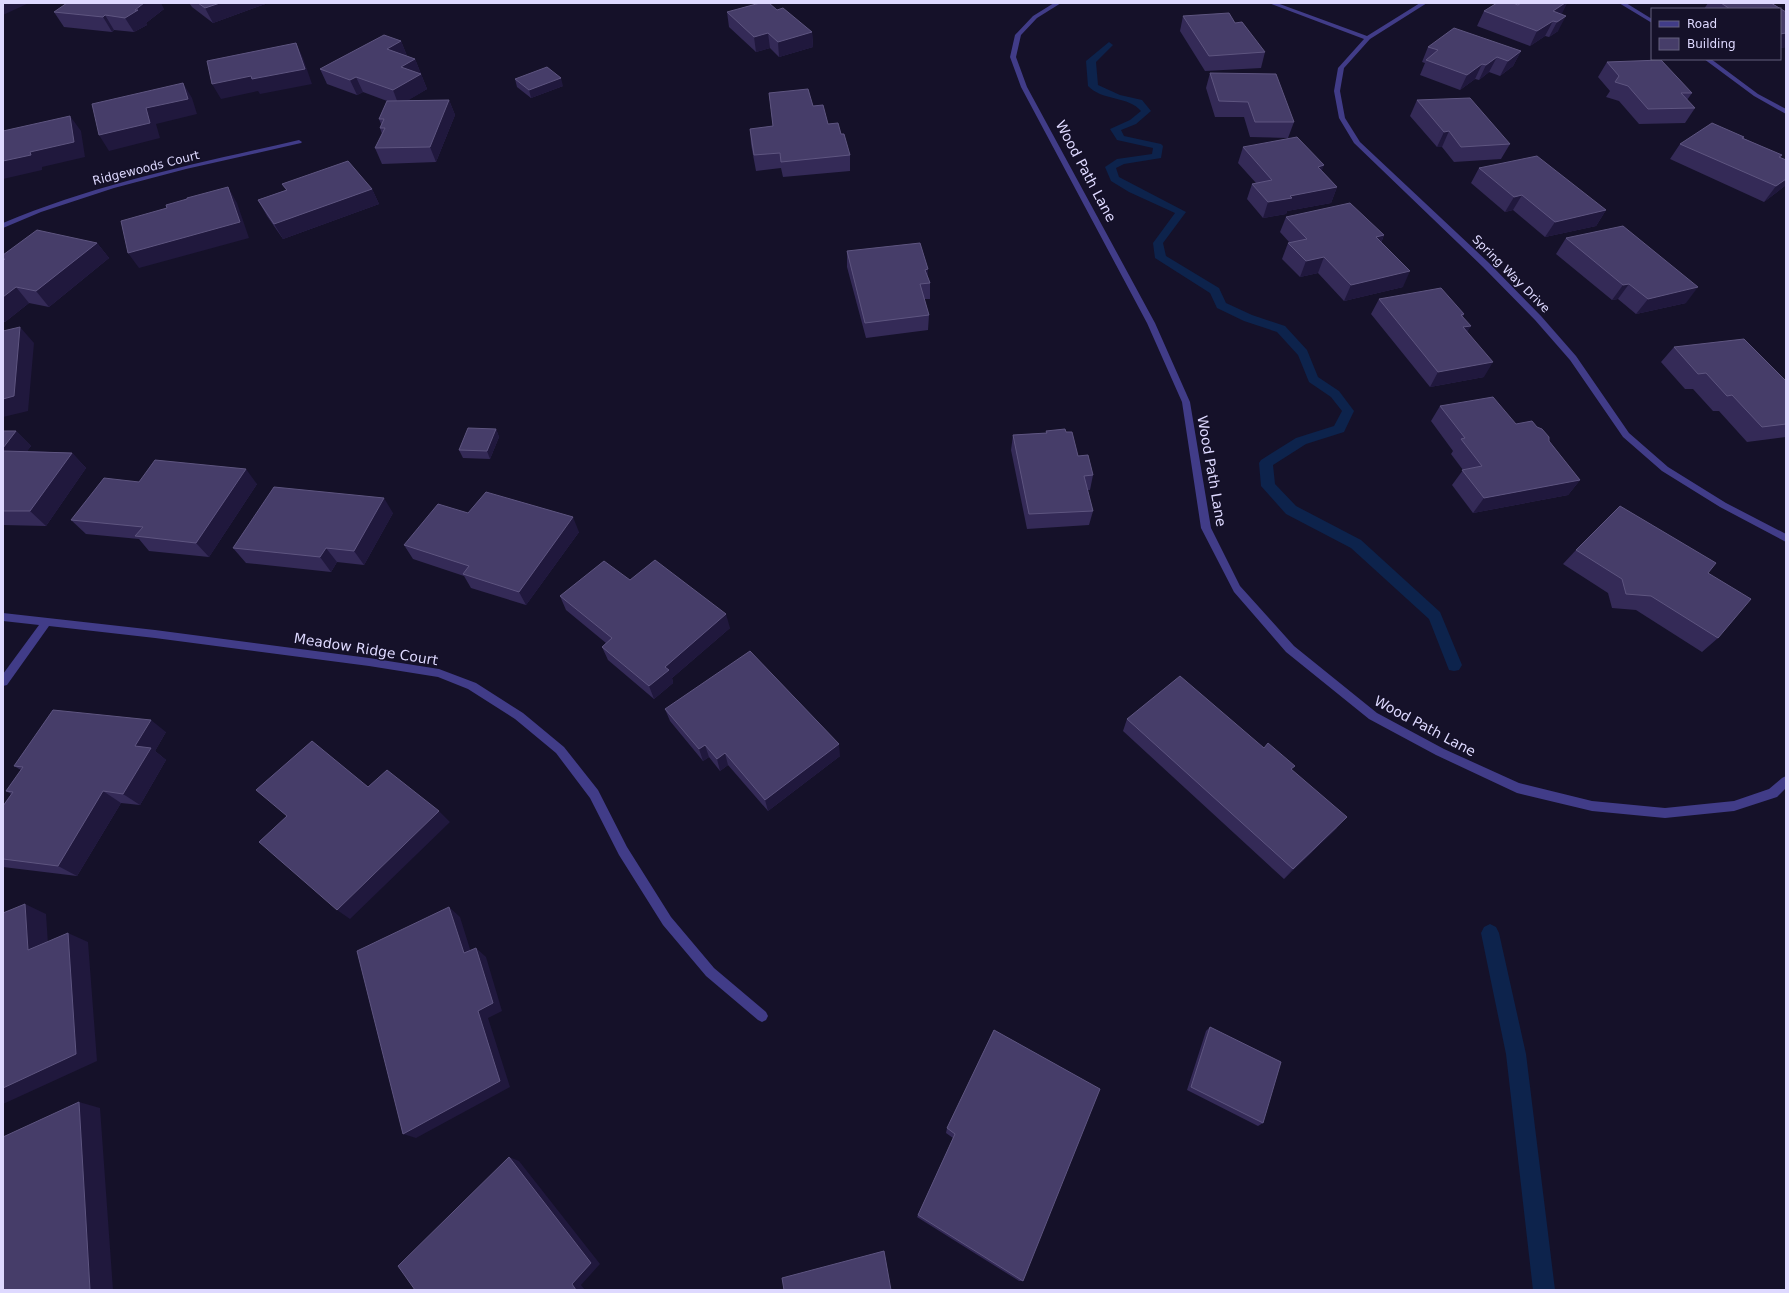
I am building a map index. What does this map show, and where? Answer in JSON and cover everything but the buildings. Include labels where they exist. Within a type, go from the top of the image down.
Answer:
[{"type":"street","name":"Wood Path Lane","points":[[1058,3],[1035,17],[1018,35],[1013,57],[1024,86],[1151,323],[1186,402],[1206,528],[1237,589],[1290,649],[1373,716],[1440,752],[1517,788],[1592,806],[1665,814],[1734,806],[1773,793],[1786,781]]},
{"type":"street","points":[[1272,3],[1368,38]]},
{"type":"street","name":"Spring Way Drive","points":[[1424,3],[1368,38],[1341,68],[1337,91],[1342,118],[1357,143],[1486,265],[1538,318],[1573,358],[1626,435],[1665,468],[1723,505],[1786,538]]},
{"type":"street","points":[[1622,3],[1651,20]]},
{"type":"street","points":[[1708,60],[1756,95],[1786,112]]},
{"type":"street","name":"Ridgewoods Court","points":[[3,226],[59,202],[115,186],[299,142]]},
{"type":"street","name":"Meadow Ridge Court","points":[[3,618],[48,622],[369,662],[439,673],[472,686],[520,716],[560,750],[594,794],[623,851],[667,921],[710,972],[762,1016]]},
{"type":"street","points":[[3,682],[48,622]]},
{"type":"waterway","points":[[1109,45],[1091,61],[1093,86],[1117,97],[1139,102],[1146,111],[1133,122],[1115,129],[1120,138],[1158,146],[1157,156],[1121,161],[1110,167],[1115,179],[1133,190],[1160,201],[1181,212],[1158,243],[1161,258],[1215,291],[1221,305],[1248,318],[1281,329],[1303,353],[1313,379],[1335,394],[1348,411],[1339,429],[1301,441],[1266,463],[1268,486],[1291,510],[1356,544],[1435,616],[1454,665]]},
{"type":"waterway","points":[[1490,933],[1516,1054],[1544,1290]]}]
